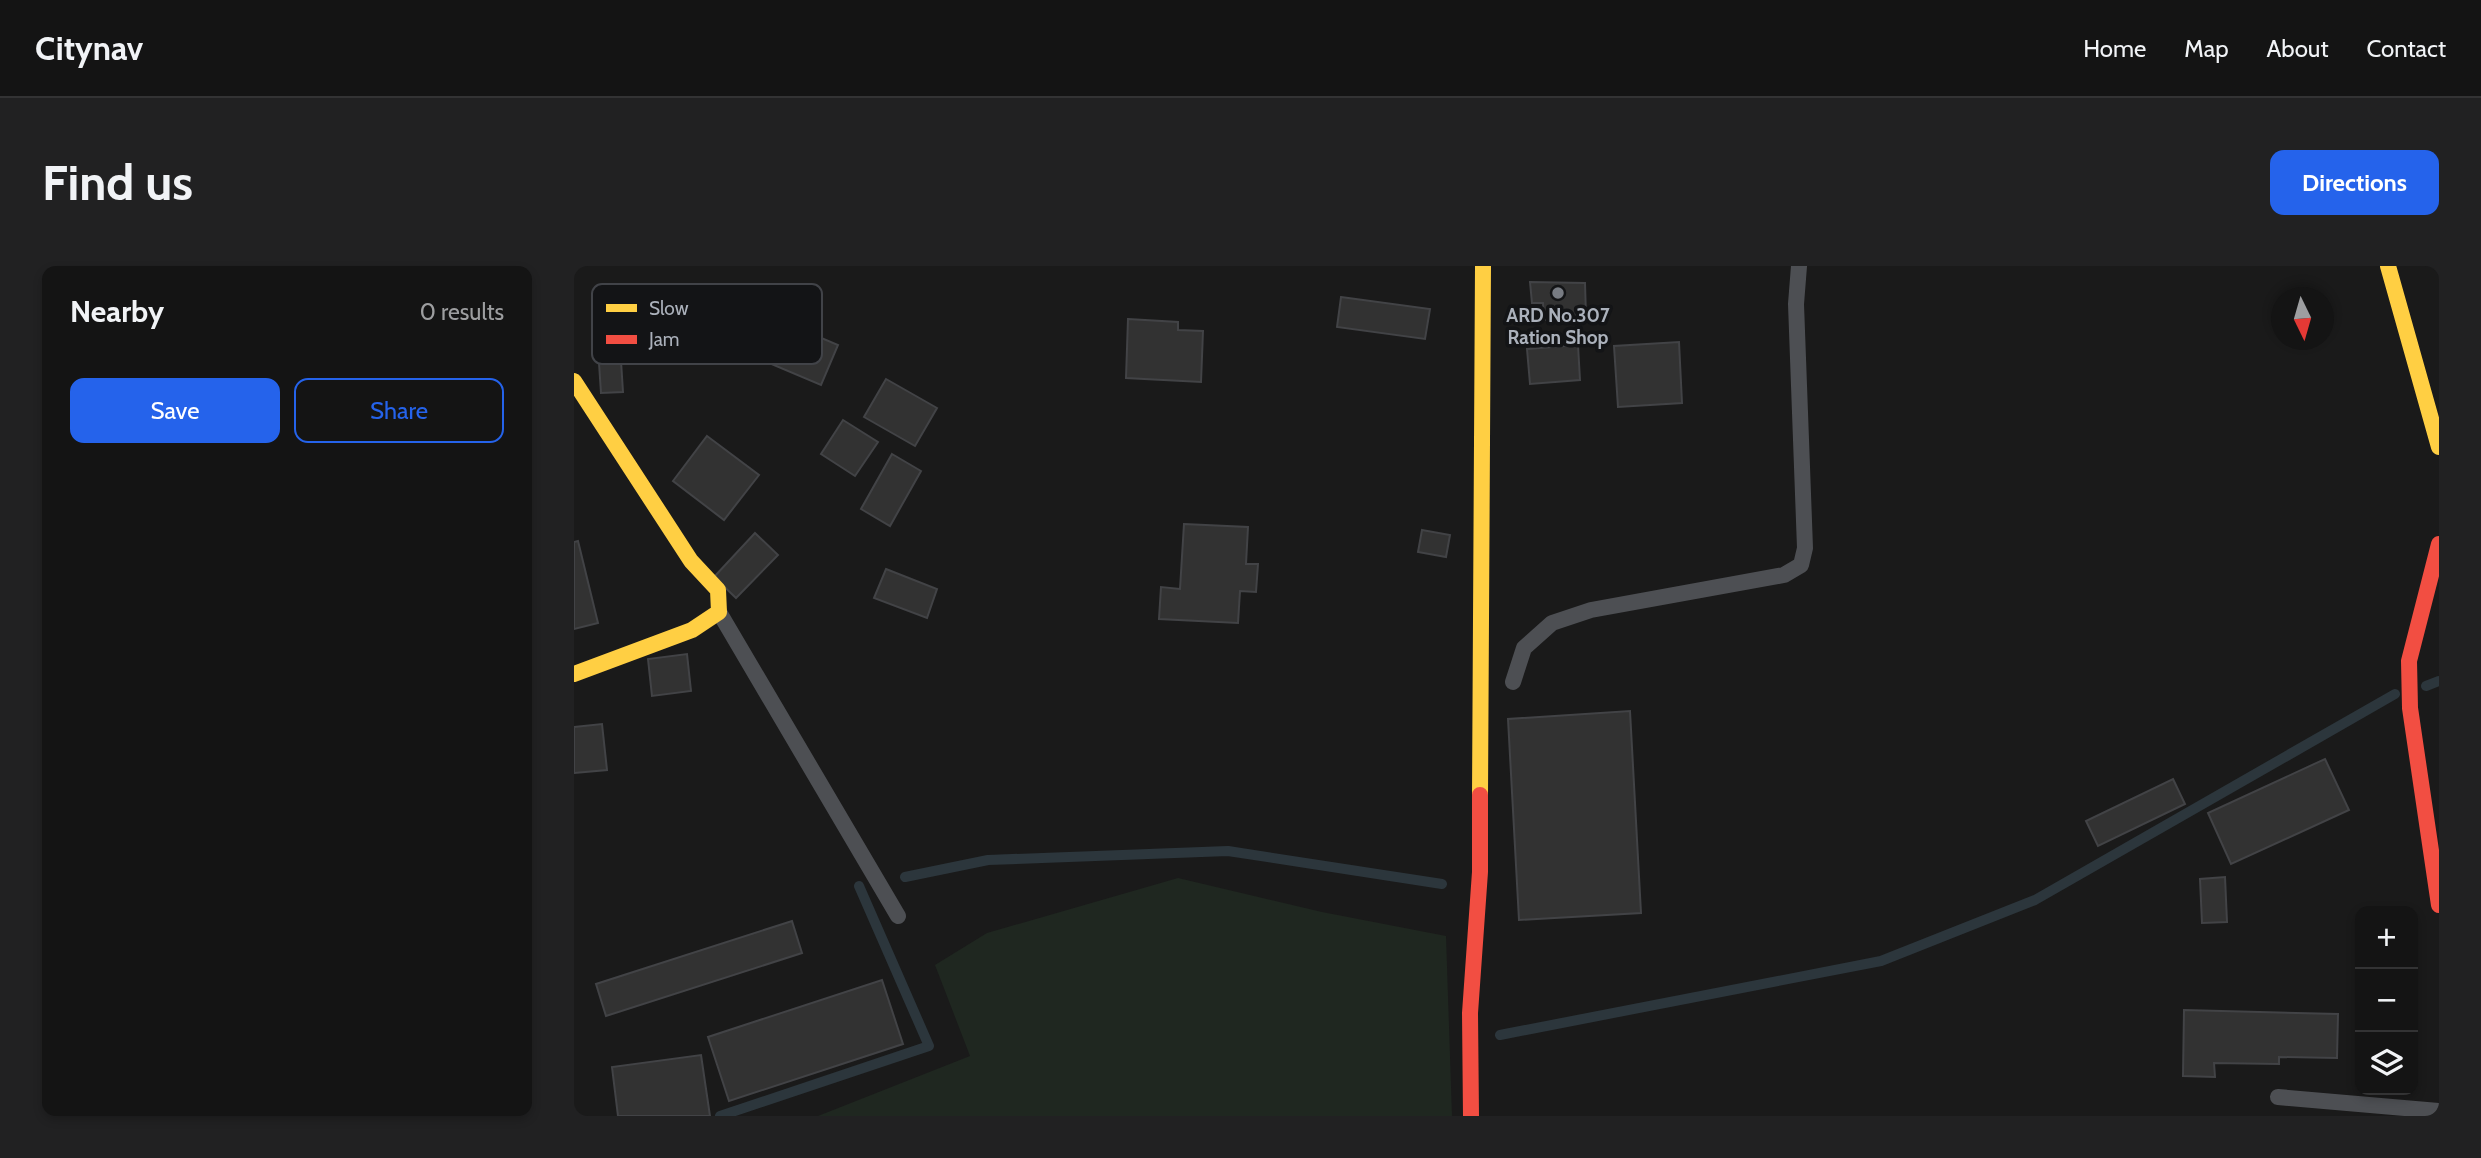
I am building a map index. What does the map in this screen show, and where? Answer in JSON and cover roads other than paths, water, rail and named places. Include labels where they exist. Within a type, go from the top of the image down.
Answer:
[{"type":"street","points":[[1471,1116],[1470,1013],[1480,872],[1483,266]]},
{"type":"street","points":[[2388,266],[2439,447]]},
{"type":"street","points":[[574,381],[691,561],[718,590],[719,612],[692,630],[574,674]]},
{"type":"street","points":[[2439,544],[2409,661],[2410,708],[2439,905]]},
{"type":"lane","points":[[1513,682],[1524,648],[1552,623],[1591,610],[1784,575],[1801,565],[1805,548],[1796,304],[1799,266]]},
{"type":"lane","points":[[719,612],[898,916]]},
{"type":"lane","points":[[2420,619],[2439,615]]},
{"type":"lane","points":[[2278,1097],[2439,1111]]},
{"type":"waterway","points":[[2426,686],[2439,681]]},
{"type":"waterway","points":[[1500,1035],[1881,961],[2035,900],[2395,694]]},
{"type":"waterway","points":[[905,877],[988,860],[1228,851],[1442,884]]},
{"type":"waterway","points":[[720,1116],[929,1046],[859,886]]},
{"type":"place","name":"ARD No.307 Ration Shop","points":[[1558,293]]}]
